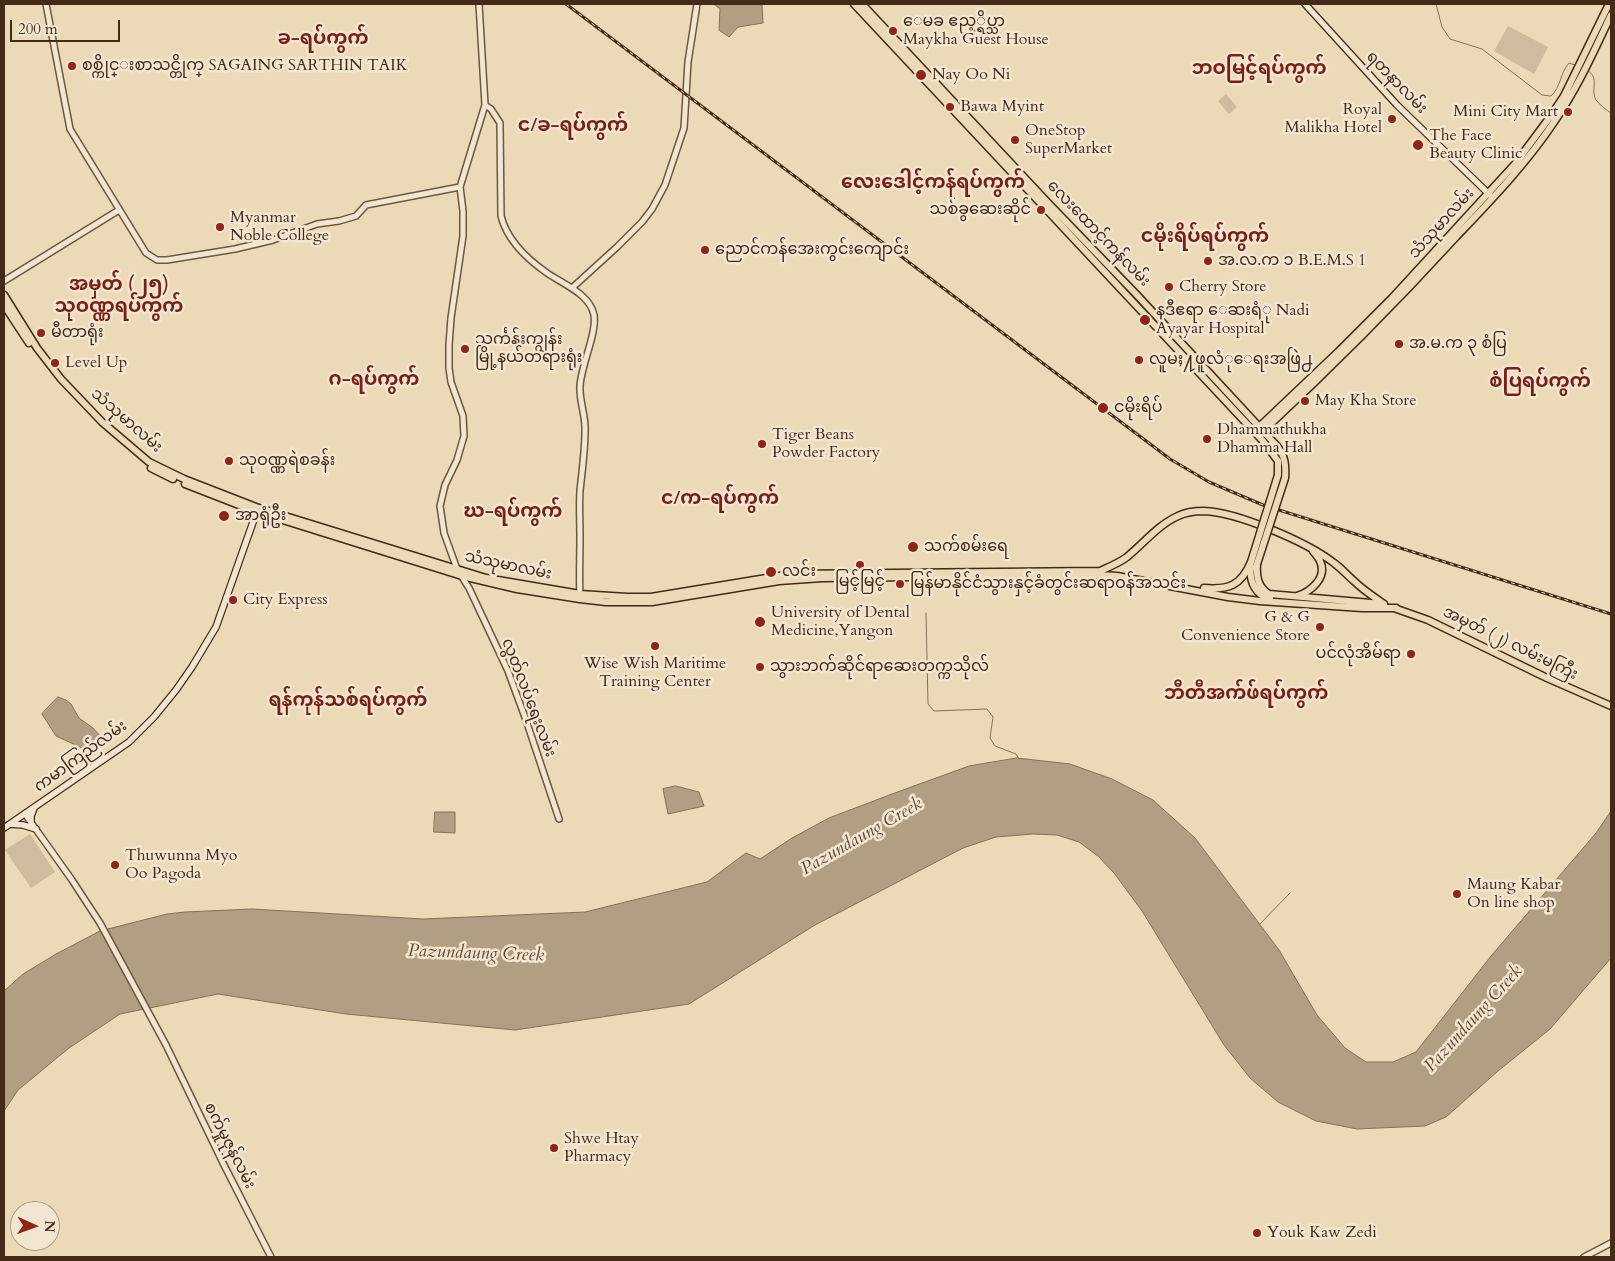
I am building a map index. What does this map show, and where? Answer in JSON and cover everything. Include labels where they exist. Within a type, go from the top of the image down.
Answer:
[{"type":"main road","name":"လေးထောင့်ကန်လမ်း","points":[[854,4],[862,7],[938,89],[1136,294],[1158,322],[1259,431],[1281,452],[1286,463],[1251,577],[1254,588],[1265,598],[1302,603]]},
{"type":"main road","name":"ရတနာလမ်း","points":[[1305,4],[1397,105],[1491,196]]},
{"type":"main road","name":"သံသုမာလမ်း","points":[[1586,60],[1609,4]]},
{"type":"main road","name":"သံသုမာလမ်း","points":[[1259,431],[1394,300],[1491,196],[1578,76],[1611,15]]},
{"type":"main road","name":"လေးထောင့်ကန်လမ်း","points":[[938,89],[1003,164],[1131,299],[1158,322]]},
{"type":"main road","points":[[1131,299],[1136,294]]},
{"type":"main road","name":"သံသုမာလမ်း","points":[[4,295],[37,348],[61,379],[102,422],[149,462],[170,473],[257,510],[494,580],[606,602],[652,602],[779,581],[822,578],[1100,573],[1172,586]]},
{"type":"main road","name":"သံသုမာလမ်း","points":[[4,305],[58,382],[99,426],[139,459],[164,475],[257,510],[462,576],[517,589],[580,597]]},
{"type":"main road","name":"ကမာကြည်လမ်း","points":[[4,828],[129,742],[148,724],[176,690],[216,627],[257,510]]},
{"type":"main road","name":"သံသုမာလမ်း","points":[[1100,573],[1126,558],[1166,523],[1192,511],[1205,511],[1224,514],[1253,523],[1279,533],[1312,550],[1334,563],[1356,583],[1384,604]]},
{"type":"main road","points":[[1293,597],[1304,594],[1314,587],[1320,579],[1321,562],[1312,550]]},
{"type":"main road","name":"လေးထောင့်ကန်လမ်း","points":[[1254,563],[1258,580],[1263,590],[1269,594],[1384,604],[1396,608]]},
{"type":"main road","points":[[1172,586],[1219,590],[1232,586],[1244,576],[1254,563]]},
{"type":"main road","name":"လေးထောင့်ကန်လမ်း","points":[[1172,586],[1228,597],[1362,608],[1396,608]]},
{"type":"main road","name":"အမှတ် (၂) လမ်းမကြီး","points":[[1396,608],[1468,638],[1547,678],[1611,706]]},
{"type":"main road","points":[[31,823],[34,808]]},
{"type":"main road","points":[[10,824],[36,829]]},
{"type":"street","points":[[46,4],[70,129],[146,253],[157,260],[235,249],[273,240],[317,224],[356,216],[366,205],[460,187],[485,105],[479,4]]},
{"type":"street","points":[[572,288],[642,222],[666,185],[684,128],[688,62],[697,4]]},
{"type":"street","points":[[485,105],[491,109],[500,123],[501,216],[503,225],[512,240],[532,261],[572,288],[589,305],[594,315],[593,330],[580,384],[580,399],[586,428],[585,460],[580,492],[580,597]]},
{"type":"street","name":"လွတ်လပ်ရေးလမ်း","points":[[460,187],[463,211],[463,236],[451,318],[449,368],[451,382],[463,416],[464,436],[457,460],[445,485],[440,506],[444,533],[457,569],[508,670],[559,819]]},
{"type":"street","points":[[4,281],[119,210]]},
{"type":"street","name":"စက်မှုဇုန်လမ်း","points":[[25,814],[100,923],[166,1046],[271,1257]]},
{"type":"street","points":[[1584,1257],[1611,1243]]},
{"type":"shaded area","points":[[1508,26],[1548,47],[1534,74],[1494,51]]},
{"type":"shaded area","points":[[1226,94],[1237,107],[1229,114],[1218,101]]},
{"type":"shaded area","points":[[30,834],[55,872],[31,888],[5,850]]},
{"type":"water","points":[[714,4],[762,4],[763,23],[738,27],[729,37],[719,30],[720,9]]},
{"type":"water","points":[[58,697],[71,704],[79,718],[93,728],[102,738],[101,743],[95,747],[82,748],[56,736],[42,714]]},
{"type":"water","name":"Pazundaung Creek","points":[[1017,758],[1070,764],[1112,779],[1153,800],[1195,838],[1279,950],[1317,1015],[1345,1048],[1366,1062],[1393,1062],[1416,1052],[1491,956],[1596,833],[1611,811],[1611,958],[1550,1029],[1498,1071],[1446,1117],[1425,1126],[1357,1129],[1316,1121],[1278,1102],[1250,1078],[1224,1045],[1142,911],[1114,873],[1098,856],[1079,842],[1057,835],[1033,834],[996,837],[963,848],[815,925],[689,1004],[515,1030],[346,1014],[218,994],[120,1014],[69,1048],[18,1090],[4,1111],[4,991],[23,974],[100,931],[167,914],[252,909],[423,919],[585,912],[707,882],[746,853],[760,859],[792,838],[829,818],[969,766]]},
{"type":"water","points":[[676,786],[699,792],[704,806],[668,814],[663,789]]},
{"type":"water","points":[[435,812],[455,812],[455,833],[434,832]]},
{"type":"waterway","points":[[1436,4],[1442,27],[1450,39],[1482,49],[1542,95],[1551,96],[1569,63],[1575,65]]},
{"type":"waterway","points":[[1588,71],[1593,77],[1596,100],[1611,113]]},
{"type":"waterway","points":[[1611,148],[1611,156]]},
{"type":"waterway","points":[[926,613],[928,704],[934,711],[987,709],[993,717],[990,738],[995,746],[1016,754],[1019,759]]},
{"type":"waterway","points":[[1259,925],[1290,893]]},
{"type":"railway","points":[[566,4],[1170,459],[1209,482],[1263,505],[1611,614]]},
{"type":"place","name":"ေမခ ဧည့္ရိပ္သာ Maykha Guest House","points":[[893,31]]},
{"type":"place","name":"စစ္ကိုင္းစာသင္တိုက္ SAGAING SARTHIN TAIK","points":[[72,66]]},
{"type":"place","name":"Nay Oo Ni","points":[[921,75]]},
{"type":"place","name":"Bawa Myint","points":[[950,107]]},
{"type":"place","name":"Mini City Mart","points":[[1568,112]]},
{"type":"place","name":"Royal Malikha Hotel","points":[[1392,119]]},
{"type":"place","name":"OneStop SuperMarket","points":[[1015,140]]},
{"type":"place","name":"The Face Beauty Clinic","points":[[1418,145]]},
{"type":"place","name":"သစ်ခွဆေးဆိုင်","points":[[1041,210]]},
{"type":"place","name":"Myanmar Noble College","points":[[220,227]]},
{"type":"place","name":"ညောင်ကန်အေးကွင်းကျောင်း","points":[[705,250]]},
{"type":"place","name":"အ.လ.က ၁ B.E.M.S 1","points":[[1208,261]]},
{"type":"place","name":"Cherry Store","points":[[1169,287]]},
{"type":"place","name":"နဒီဧရာ ေဆးရံု Nadi Ayayar Hospital","points":[[1145,320]]},
{"type":"place","name":"မီတာရုံး","points":[[41,333]]},
{"type":"place","name":"အ.မ.က ၃ စံပြ","points":[[1399,344]]},
{"type":"place","name":"သင်္ကန်းကျွန်း မြို့နယ်တရားရုံး","points":[[465,349]]},
{"type":"place","name":"လူမႈ႔ဖူလံုေရးအဖြဲ႕","points":[[1139,360]]},
{"type":"place","name":"Level Up","points":[[55,363]]},
{"type":"place","name":"May Kha Store","points":[[1305,401]]},
{"type":"place","name":"ငမိုးရိပ်","points":[[1103,408]]},
{"type":"place","name":"Dhammathukha Dhamma Hall","points":[[1207,439]]},
{"type":"place","name":"Tiger Beans Powder Factory","points":[[762,444]]},
{"type":"place","name":"သုဝဏ္ဏရဲစခန်း","points":[[229,461]]},
{"type":"place","name":"အာရုံဦး","points":[[224,516]]},
{"type":"place","name":"သက်စမ်းရေ","points":[[913,547]]},
{"type":"place","name":"မြင့်မြင့်","points":[[860,565]]},
{"type":"place","name":"လင်း","points":[[771,572]]},
{"type":"place","name":"မြန်မာနိုင်ငံသွားနှင့်ခံတွင်းဆရာဝန်အသင်း","points":[[900,584]]},
{"type":"place","name":"City Express","points":[[233,600]]},
{"type":"place","name":"University of Dental Medicine,Yangon","points":[[760,622]]},
{"type":"place","name":"G & G Convenience Store","points":[[1320,627]]},
{"type":"place","name":"Wise Wish Maritime Training Center","points":[[655,646]]},
{"type":"place","name":"ပင်လုံအိမ်ရာ","points":[[1411,654]]},
{"type":"place","name":"သွားဘက်‌ဆိုင်ရာဆေးတက္ကသိုလ်","points":[[760,667]]},
{"type":"place","name":"Thuwunna Myo Oo Pagoda","points":[[115,865]]},
{"type":"place","name":"Maung Kabar On line shop","points":[[1457,894]]},
{"type":"place","name":"Shwe Htay Pharmacy","points":[[554,1148]]},
{"type":"place","name":"Youk Kaw Zedi","points":[[1257,1233]]},
{"type":"district","name":"ခ-ရပ်ကွက်","points":[[323,40]]},
{"type":"district","name":"ဘဝမြင့်ရပ်ကွက်","points":[[1259,70]]},
{"type":"district","name":"င/ခ-ရပ်ကွက်","points":[[573,127]]},
{"type":"district","name":"လေးဒေါင့်ကန်ရပ်ကွက်","points":[[933,184]]},
{"type":"district","name":"ငမိုးရိပ်ရပ်ကွက်","points":[[1205,238]]},
{"type":"district","name":"အမှတ် (၂၅) သုဝဏ္ဏရပ်ကွက်","points":[[119,297]]},
{"type":"district","name":"ဂ-ရပ်ကွက်","points":[[374,381]]},
{"type":"district","name":"စံပြရပ်ကွက်","points":[[1540,383]]},
{"type":"district","name":"င/က-ရပ်ကွက်","points":[[720,500]]},
{"type":"district","name":"ဃ-ရပ်ကွက်","points":[[513,513]]},
{"type":"district","name":"ဘီတီအက်ဖ်ရပ်ကွက်","points":[[1246,695]]},
{"type":"district","name":"ရန်ကုန်သစ်ရပ်ကွက်","points":[[348,702]]}]
